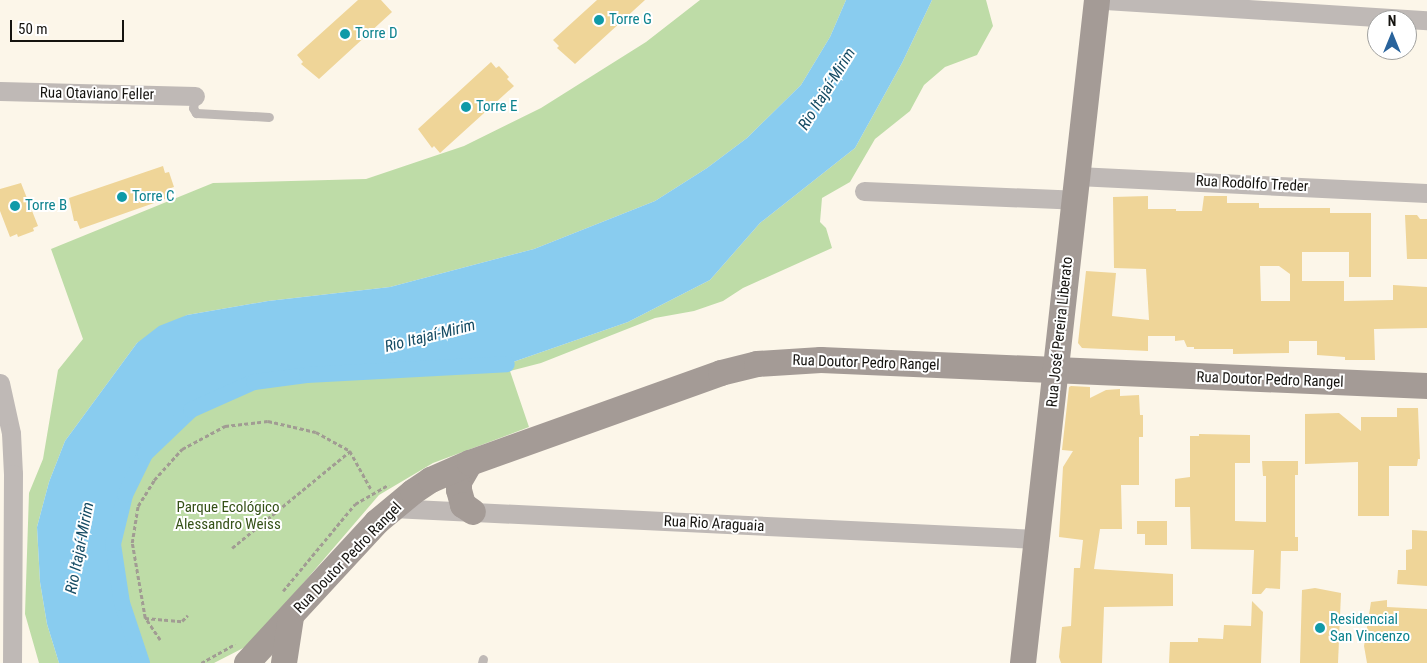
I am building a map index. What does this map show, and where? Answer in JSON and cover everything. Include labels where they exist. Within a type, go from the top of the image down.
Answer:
[{"type":"main road","name":"Rua José Pereira Liberato","points":[[1023,663],[1097,0]]},
{"type":"main road","name":"Rua Doutor Pedro Rangel","points":[[247,663],[392,508],[431,480],[470,463],[688,384],[758,364],[821,360],[1427,386]]},
{"type":"main road","points":[[470,463],[459,482],[459,490],[463,505],[473,512]]},
{"type":"main road","name":"Rua Doutor Pedro Rangel","points":[[284,663],[291,617]]},
{"type":"street","points":[[1105,0],[1427,20]]},
{"type":"street","name":"Rua Otaviano Feller","points":[[0,91],[195,96]]},
{"type":"street","name":"Rua Rodolfo Treder","points":[[864,191],[1076,188],[1427,193]]},
{"type":"street","points":[[0,383],[11,433],[6,562],[12,663]]},
{"type":"street","name":"Rua Rio Araguaia","points":[[392,508],[1036,539]]},
{"type":"lane","points":[[195,96],[193,108],[196,113],[269,117]]},
{"type":"path","points":[[160,640],[145,618],[132,543],[138,506],[154,480],[182,449],[225,426],[268,421],[316,432],[350,451],[371,489]]},
{"type":"path","points":[[232,548],[350,451]]},
{"type":"path","points":[[145,618],[182,621],[188,615]]},
{"type":"green space","points":[[700,0],[846,0],[830,37],[801,85],[747,138],[707,168],[655,201],[534,249],[390,287],[268,301],[187,315],[137,343],[65,441],[49,482],[37,527],[40,582],[47,624],[59,663],[39,663],[25,614],[29,493],[43,459],[58,370],[83,339],[51,249],[213,183],[366,179],[464,146],[541,108],[646,42]]},
{"type":"green space","name":"Parque Ecológico Alessandro Weiss","points":[[932,0],[986,0],[993,26],[977,55],[945,67],[924,85],[910,111],[875,139],[850,182],[822,198],[820,222],[826,228],[832,248],[743,288],[723,301],[694,311],[655,318],[541,363],[510,371],[529,427],[433,463],[379,495],[251,644],[214,663],[142,663],[122,603],[113,544],[125,495],[145,454],[191,410],[254,382],[307,375],[507,364],[628,322],[710,280],[760,223],[855,148],[902,63]]},
{"type":"water","name":"Rio Itajaí-Mirim","points":[[846,0],[932,0],[902,63],[855,148],[760,223],[710,280],[628,322],[507,364],[307,375],[254,382],[191,410],[145,454],[125,495],[113,544],[122,603],[142,663],[59,663],[47,624],[40,582],[37,527],[49,482],[65,441],[137,343],[159,326],[187,315],[268,301],[390,287],[534,249],[655,201],[707,168],[747,138],[801,85],[830,37]]},
{"type":"building","name":"Torre D","points":[[358,0],[381,0],[392,12],[319,79],[301,64],[303,62],[297,55]]},
{"type":"building","name":"Torre G","points":[[597,0],[645,0],[575,64],[557,48],[559,46],[553,40]]},
{"type":"building","name":"Torre E","points":[[491,62],[496,68],[499,66],[514,86],[440,153],[434,146],[432,148],[418,129]]},
{"type":"building","name":"Torre C","points":[[163,166],[165,173],[169,172],[174,187],[171,188],[174,196],[80,229],[77,221],[74,221],[69,198]]},
{"type":"building","name":"Torre B","points":[[21,183],[38,226],[33,228],[34,231],[18,237],[17,234],[10,237],[0,211],[0,189]]},
{"type":"building","points":[[1148,196],[1148,209],[1176,209],[1176,211],[1202,211],[1204,196],[1227,196],[1227,203],[1259,203],[1259,208],[1330,208],[1330,213],[1371,213],[1371,277],[1349,277],[1349,252],[1302,252],[1302,281],[1344,281],[1344,301],[1393,300],[1393,285],[1427,287],[1427,328],[1374,329],[1375,360],[1345,360],[1345,357],[1317,355],[1317,341],[1289,341],[1289,353],[1233,354],[1233,349],[1194,349],[1194,347],[1187,347],[1184,340],[1175,341],[1175,336],[1148,336],[1148,351],[1082,348],[1078,343],[1086,271],[1116,273],[1112,316],[1149,320],[1146,269],[1114,268],[1113,197]],"holes":[[[1260,266],[1279,266],[1290,274],[1290,301],[1261,301]]]},
{"type":"building","points":[[1405,215],[1417,215],[1420,219],[1427,219],[1427,259],[1407,259]]},
{"type":"building","points":[[1069,387],[1090,387],[1090,398],[1106,390],[1120,389],[1120,396],[1139,395],[1140,415],[1143,415],[1143,437],[1139,437],[1139,485],[1121,485],[1122,529],[1100,529],[1094,569],[1173,574],[1173,606],[1104,607],[1102,663],[1061,663],[1059,657],[1062,627],[1071,626],[1074,568],[1080,568],[1083,540],[1059,537],[1063,467],[1073,451],[1062,450]]},
{"type":"building","points":[[1397,408],[1418,408],[1420,459],[1418,459],[1417,466],[1389,466],[1389,516],[1358,516],[1358,462],[1305,464],[1305,414],[1339,413],[1361,431],[1361,417],[1397,417]]},
{"type":"building","points":[[1199,434],[1250,435],[1250,463],[1235,463],[1235,521],[1266,522],[1266,476],[1263,476],[1262,461],[1298,461],[1298,475],[1295,475],[1295,537],[1298,537],[1298,551],[1281,551],[1280,589],[1266,588],[1261,594],[1252,594],[1254,550],[1191,549],[1190,507],[1175,507],[1175,479],[1190,477],[1190,436],[1199,436]]},
{"type":"building","points":[[1137,521],[1167,521],[1167,545],[1145,545],[1145,534],[1137,534]]},
{"type":"building","points":[[1412,530],[1427,531],[1427,586],[1397,584],[1398,570],[1406,570],[1406,550],[1412,549]]},
{"type":"building","name":"Residencial San Vincenzo","points":[[1315,588],[1341,593],[1338,663],[1300,663],[1302,590]]},
{"type":"building","points":[[1387,600],[1387,607],[1427,609],[1427,663],[1367,663],[1364,646],[1371,602]]},
{"type":"building","points":[[1252,601],[1263,612],[1261,663],[1169,663],[1170,642],[1198,642],[1198,638],[1223,639],[1224,625],[1251,626]]},
{"type":"waterway","points":[[142,663],[122,603],[113,544],[125,495],[145,454],[191,410],[254,382],[307,375],[507,364]]},
{"type":"place","name":"Torre G","points":[[599,20]]},
{"type":"place","name":"Torre D","points":[[345,34]]},
{"type":"place","name":"Torre E","points":[[466,107]]},
{"type":"place","name":"Torre C","points":[[122,197]]},
{"type":"place","name":"Torre B","points":[[15,206]]},
{"type":"place","name":"Residencial San Vincenzo","points":[[1320,628]]}]
